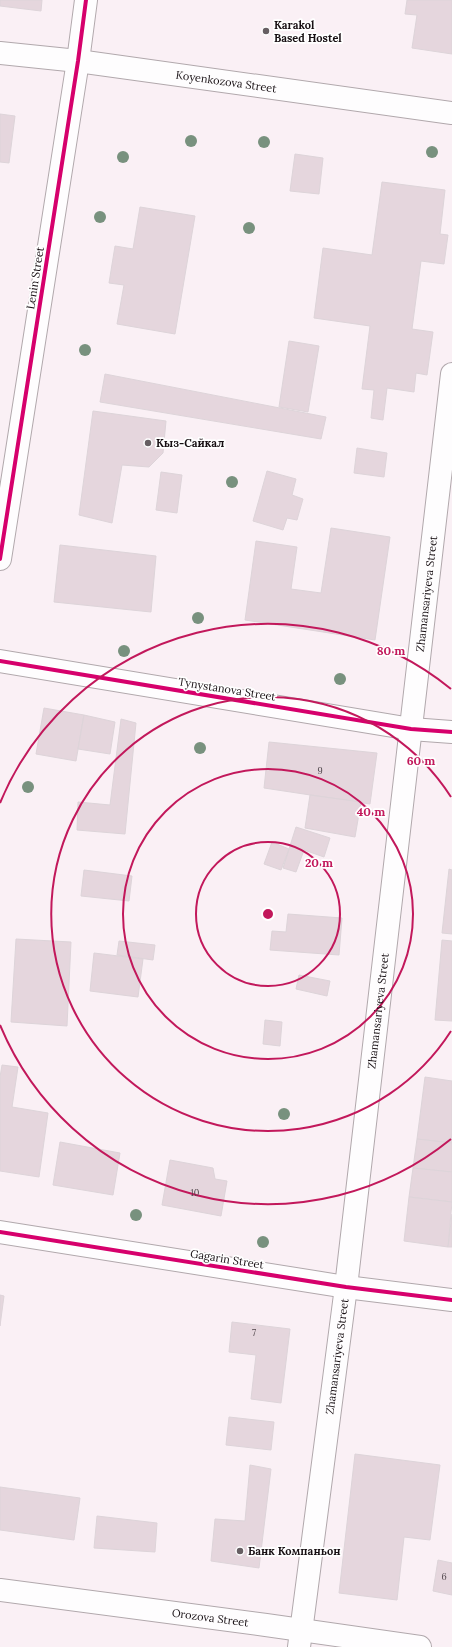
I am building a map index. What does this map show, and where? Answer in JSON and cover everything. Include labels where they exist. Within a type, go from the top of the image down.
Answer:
[{"type":"street","name":"Lenin Street","points":[[0,559],[78,61],[86,0]]},
{"type":"street","name":"Koyenkozova Street","points":[[0,53],[78,61],[452,113]]},
{"type":"street","name":"Zhamansariyeva Street","points":[[300,1638],[346,1287],[452,374]]},
{"type":"street","name":"Tynystanova Street","points":[[0,661],[411,729],[452,732]]},
{"type":"street","name":"Gagarin Street","points":[[0,1232],[346,1287],[452,1300]]},
{"type":"street","name":"Orozova Street","points":[[0,1590],[300,1638],[420,1647]]},
{"type":"building","points":[[0,0],[42,0],[41,11],[0,6]]},
{"type":"building","points":[[407,0],[452,0],[452,54],[412,48],[417,15],[405,14]]},
{"type":"building","points":[[0,114],[15,116],[9,163],[0,162]]},
{"type":"building","points":[[295,154],[323,158],[319,194],[290,191]]},
{"type":"building","points":[[382,182],[445,190],[440,234],[448,235],[444,264],[421,261],[412,329],[433,332],[427,375],[416,373],[414,392],[387,388],[383,420],[371,418],[374,390],[362,389],[370,326],[314,318],[323,248],[372,255]]},
{"type":"building","points":[[140,207],[195,216],[175,334],[117,324],[124,285],[109,283],[115,246],[133,249]]},
{"type":"building","points":[[289,341],[319,346],[308,412],[279,407]]},
{"type":"building","points":[[105,374],[326,417],[321,439],[100,402]]},
{"type":"building","points":[[93,411],[166,421],[163,453],[149,467],[122,465],[112,523],[79,515]]},
{"type":"building","points":[[357,448],[387,453],[384,477],[354,473]]},
{"type":"building","points":[[267,471],[296,479],[292,495],[303,499],[297,520],[287,518],[283,530],[253,521]]},
{"type":"building","points":[[161,472],[182,475],[177,513],[156,510]]},
{"type":"building","points":[[331,528],[390,537],[375,640],[245,620],[256,541],[297,547],[291,589],[321,593]]},
{"type":"building","points":[[60,545],[156,556],[151,612],[54,602]]},
{"type":"building","points":[[44,708],[84,715],[76,761],[36,754]]},
{"type":"building","points":[[84,715],[115,722],[110,754],[78,749]]},
{"type":"building","points":[[121,719],[136,723],[125,834],[77,830],[78,802],[110,805]]},
{"type":"building","points":[[269,742],[377,753],[370,804],[264,788]]},
{"type":"building","points":[[310,795],[361,802],[355,837],[305,828]]},
{"type":"building","points":[[296,827],[330,838],[324,857],[304,850],[296,872],[283,868]]},
{"type":"building","points":[[272,842],[289,849],[281,870],[264,864]]},
{"type":"building","points":[[449,869],[452,870],[452,934],[442,933]]},
{"type":"building","points":[[84,870],[132,876],[129,901],[81,896]]},
{"type":"building","points":[[288,914],[342,918],[339,955],[270,950],[272,931],[286,932]]},
{"type":"building","points":[[16,939],[71,942],[67,1026],[11,1022]]},
{"type":"building","points":[[442,940],[452,941],[452,1021],[435,1020]]},
{"type":"building","points":[[119,941],[155,945],[153,960],[117,955]]},
{"type":"building","points":[[94,953],[143,959],[138,997],[90,991]]},
{"type":"building","points":[[299,975],[330,981],[327,996],[296,989]]},
{"type":"building","points":[[265,1020],[282,1022],[280,1046],[263,1044]]},
{"type":"building","points":[[2,1065],[18,1067],[12,1107],[48,1113],[39,1177],[0,1171],[0,1077]]},
{"type":"building","points":[[425,1077],[452,1081],[452,1143],[417,1139]]},
{"type":"building","points":[[417,1139],[452,1143],[452,1172],[413,1168]]},
{"type":"building","points":[[60,1142],[120,1153],[113,1195],[53,1185]]},
{"type":"building","points":[[170,1160],[213,1168],[215,1179],[227,1181],[221,1216],[162,1205]]},
{"type":"building","points":[[413,1168],[452,1172],[452,1202],[409,1197]]},
{"type":"building","points":[[409,1197],[452,1202],[448,1247],[404,1241]]},
{"type":"building","points":[[452,1214],[452,1247],[448,1247]]},
{"type":"building","points":[[0,1295],[4,1296],[0,1326]]},
{"type":"building","points":[[232,1322],[290,1329],[281,1403],[251,1399],[256,1355],[229,1352]]},
{"type":"building","points":[[229,1417],[274,1422],[271,1450],[226,1445]]},
{"type":"building","points":[[355,1454],[440,1465],[430,1540],[404,1537],[397,1600],[339,1593]]},
{"type":"building","points":[[250,1465],[271,1469],[259,1568],[211,1561],[215,1519],[245,1521]]},
{"type":"building","points":[[0,1487],[80,1498],[74,1540],[0,1530]]},
{"type":"building","points":[[97,1516],[157,1523],[155,1552],[94,1548]]},
{"type":"building","points":[[438,1560],[452,1563],[452,1595],[433,1591]]},
{"type":"cycle path","points":[[0,559],[78,61],[86,0]]},
{"type":"cycle path","points":[[0,661],[411,729],[452,732]]},
{"type":"cycle path","points":[[0,1232],[346,1287],[452,1300]]},
{"type":"place","name":"Karakol Based Hostel","points":[[266,31]]},
{"type":"place","name":"Кыз-Сайкал","points":[[148,443]]},
{"type":"place","name":"Банк Компаньон","points":[[240,1551]]}]
